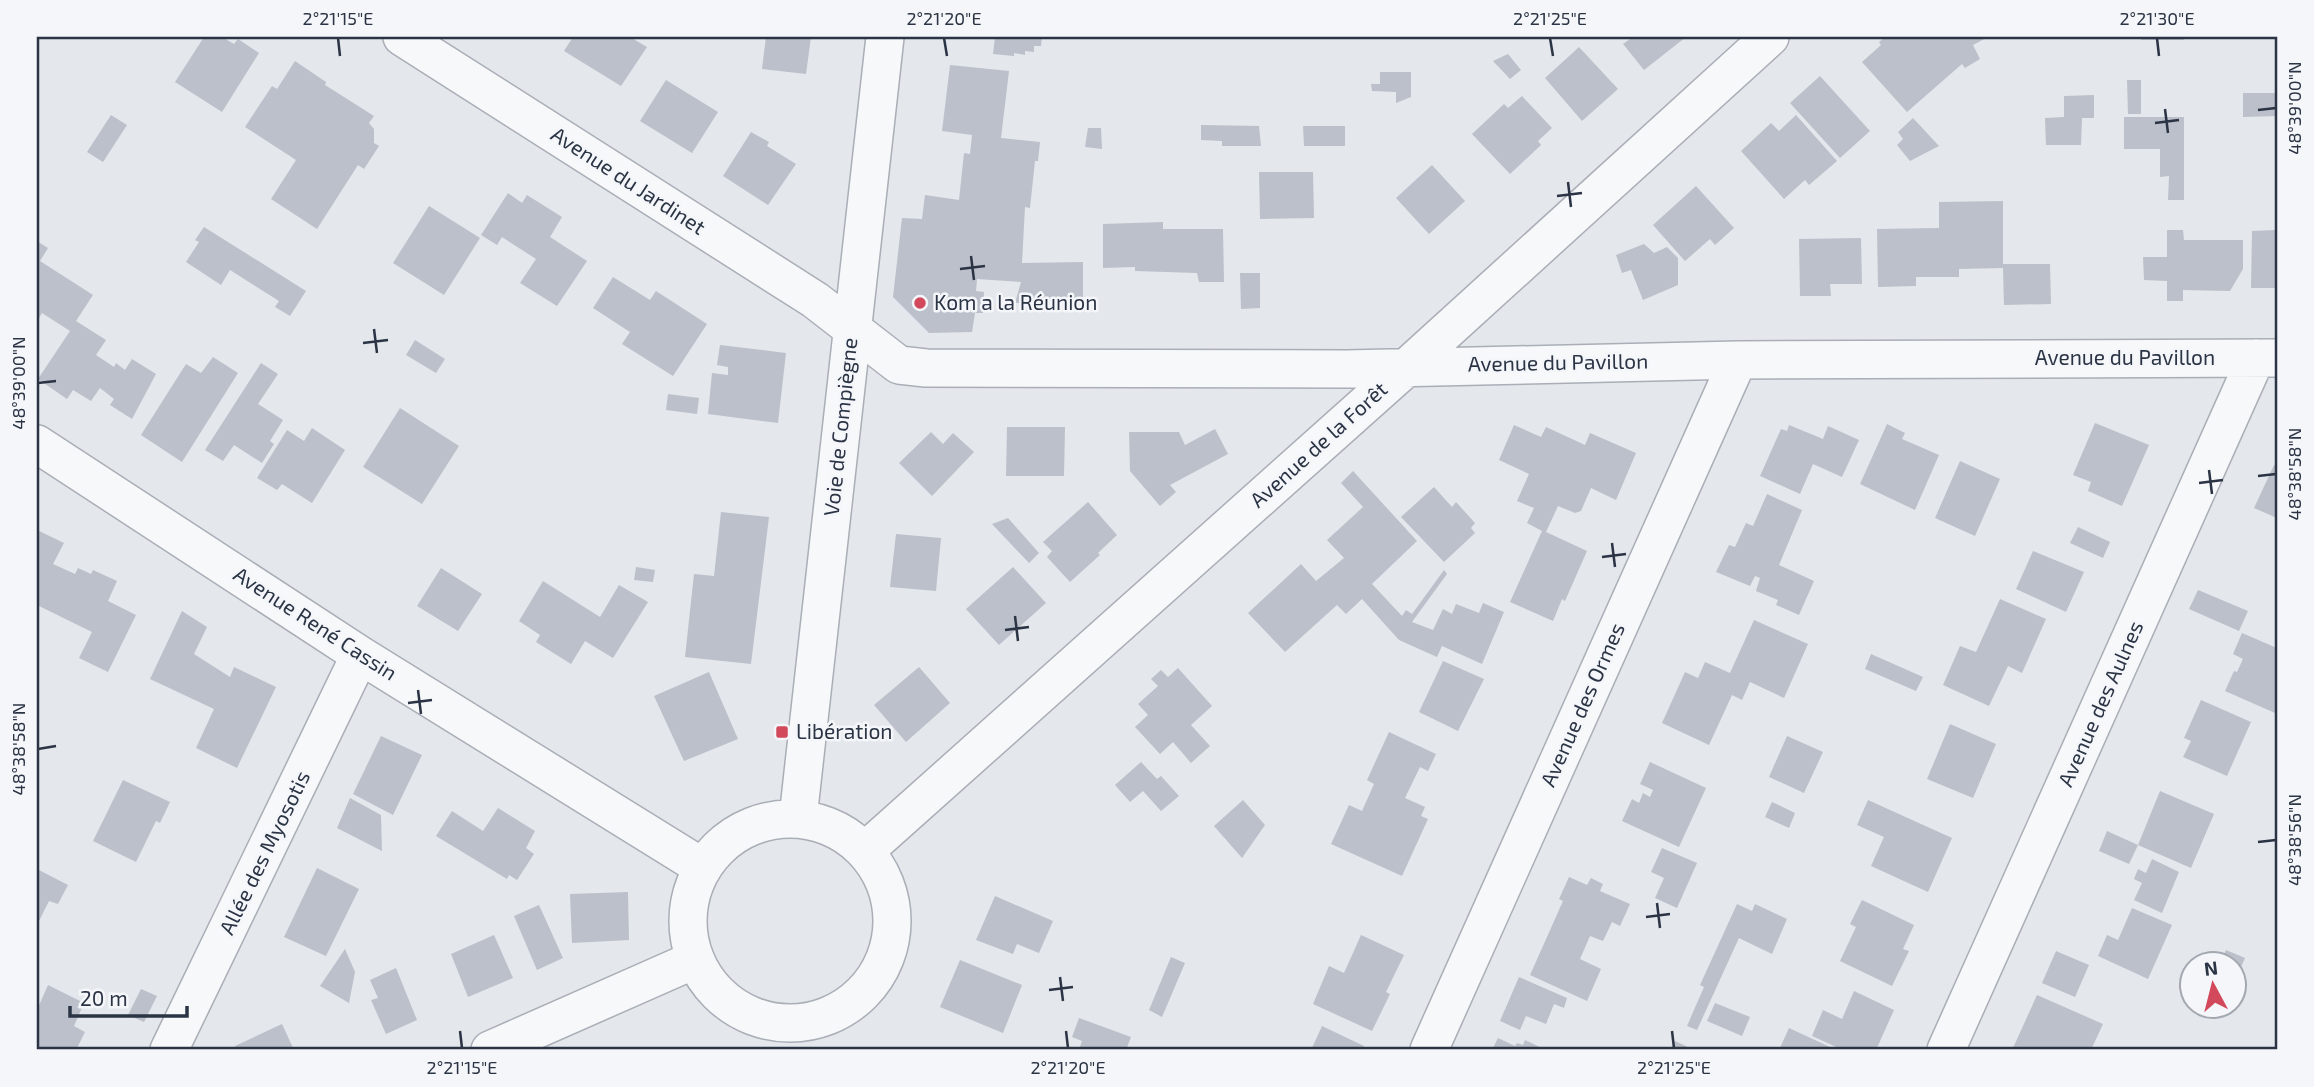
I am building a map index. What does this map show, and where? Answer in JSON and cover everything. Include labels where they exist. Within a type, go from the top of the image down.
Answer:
[{"type":"street","name":"Avenue du Jardinet","points":[[402,37],[815,300],[852,330]]},
{"type":"street","name":"Voie de Compiègne","points":[[798,818],[885,37]]},
{"type":"street","name":"Avenue de la Forêt","points":[[865,851],[1407,367],[1770,37]]},
{"type":"street","name":"Avenue du Pavillon","points":[[852,330],[899,365],[926,369],[1347,369],[1738,360],[2267,358]]},
{"type":"street","name":"Avenue des Aulnes","points":[[1946,1050],[2267,358]]},
{"type":"street","name":"Avenue des Ormes","points":[[1429,1050],[1738,360]]},
{"type":"street","name":"Avenue René Cassin","points":[[37,444],[360,655],[702,867]]},
{"type":"street","name":"Allée des Myosotis","points":[[169,1050],[360,655]]},
{"type":"street","points":[[798,818],[823,824],[846,835],[865,851],[883,876],[892,906],[892,937],[882,967],[864,992],[840,1011],[777,1037],[752,1017],[728,1004],[708,984],[694,960],[687,918],[690,897],[702,867],[720,845],[743,829],[770,820],[798,818]]},
{"type":"street","points":[[490,1050],[694,960]]},
{"type":"building","points":[[204,37],[222,37],[234,44],[238,39],[259,53],[222,112],[175,82]]},
{"type":"building","points":[[573,37],[630,37],[647,47],[621,86],[564,51]]},
{"type":"building","points":[[766,37],[811,37],[806,74],[762,69]]},
{"type":"building","points":[[995,37],[1042,37],[1041,46],[1034,46],[1034,52],[1025,51],[1025,55],[1014,53],[1014,56],[993,54]]},
{"type":"building","points":[[1633,37],[1686,37],[1644,70],[1623,44]]},
{"type":"building","points":[[1885,37],[1988,37],[1973,45],[1980,59],[1965,68],[1962,64],[1907,112],[1862,62],[1881,45],[1879,42]]},
{"type":"building","points":[[2141,37],[2184,37],[2184,40],[2141,40]]},
{"type":"building","points":[[1579,47],[1618,89],[1582,121],[1545,78]]},
{"type":"building","points":[[1508,54],[1521,70],[1510,79],[1493,61]]},
{"type":"building","points":[[295,61],[326,82],[325,85],[374,116],[369,123],[374,129],[374,143],[379,146],[364,169],[358,165],[317,229],[271,199],[296,160],[245,127],[272,86],[277,89]]},
{"type":"building","points":[[950,65],[1009,71],[1001,138],[1040,142],[1030,208],[1025,207],[1022,263],[1083,262],[1083,302],[1015,303],[1021,282],[977,279],[976,291],[984,292],[983,313],[975,313],[972,332],[929,333],[893,297],[902,218],[922,219],[925,195],[959,200],[964,153],[970,154],[972,135],[942,131]]},
{"type":"building","points":[[1380,72],[1411,72],[1411,97],[1396,103],[1396,92],[1372,91],[1371,84],[1380,84]]},
{"type":"building","points":[[1820,76],[1870,131],[1840,158],[1790,103]]},
{"type":"building","points":[[666,80],[718,112],[692,153],[640,121]]},
{"type":"building","points":[[2127,80],[2141,80],[2141,114],[2128,114]]},
{"type":"building","points":[[2243,93],[2277,93],[2277,116],[2243,117]]},
{"type":"building","points":[[2094,95],[2094,118],[2082,118],[2081,145],[2046,145],[2045,118],[2064,117],[2064,96]]},
{"type":"building","points":[[1522,96],[1552,128],[1538,141],[1541,145],[1510,174],[1472,134],[1504,104],[1508,108]]},
{"type":"building","points":[[111,115],[127,125],[103,162],[87,152]]},
{"type":"building","points":[[1796,115],[1837,161],[1809,185],[1805,180],[1784,199],[1741,151],[1771,123],[1779,131]]},
{"type":"building","points":[[2124,117],[2184,117],[2184,200],[2168,200],[2169,176],[2160,177],[2160,149],[2124,149]]},
{"type":"building","points":[[1913,118],[1939,146],[1910,161],[1897,145],[1903,139],[1898,132]]},
{"type":"building","points":[[1201,125],[1259,126],[1261,146],[1222,146],[1222,141],[1201,140]]},
{"type":"building","points":[[1303,126],[1345,126],[1345,146],[1304,146]]},
{"type":"building","points":[[1088,128],[1101,128],[1102,149],[1085,147]]},
{"type":"building","points":[[751,132],[769,142],[767,146],[796,164],[768,205],[723,176]]},
{"type":"building","points":[[1432,165],[1465,201],[1429,234],[1396,198]]},
{"type":"building","points":[[1259,172],[1313,172],[1314,218],[1260,219]]},
{"type":"building","points":[[1696,186],[1734,228],[1715,245],[1710,239],[1685,261],[1653,225]]},
{"type":"building","points":[[508,193],[522,203],[527,195],[562,217],[550,237],[587,261],[557,306],[520,283],[536,259],[502,237],[497,245],[481,235]]},
{"type":"building","points":[[2003,201],[2003,264],[2050,264],[2051,304],[2004,305],[2003,268],[1959,269],[1959,277],[1916,277],[1916,286],[1878,287],[1877,229],[1939,228],[1939,202]]},
{"type":"building","points":[[429,206],[480,238],[444,295],[393,263]]},
{"type":"building","points":[[1163,222],[1163,229],[1223,229],[1224,282],[1199,282],[1197,273],[1135,271],[1135,267],[1103,268],[1103,224]]},
{"type":"building","points":[[204,227],[306,291],[290,316],[275,307],[279,301],[230,270],[221,285],[186,262],[199,242],[195,240]]},
{"type":"building","points":[[2167,230],[2183,230],[2184,240],[2243,240],[2243,269],[2230,291],[2183,290],[2183,301],[2167,301],[2167,281],[2144,280],[2143,257],[2167,257]]},
{"type":"building","points":[[2276,230],[2277,288],[2251,288],[2252,231]]},
{"type":"building","points":[[1861,238],[1862,284],[1830,284],[1831,296],[1800,296],[1799,239]]},
{"type":"building","points":[[37,241],[48,248],[40,261],[93,295],[76,321],[106,340],[96,355],[114,367],[116,363],[125,370],[132,359],[156,374],[132,419],[110,405],[114,399],[100,388],[91,401],[73,390],[67,399],[38,379],[70,331],[42,313],[37,321]]},
{"type":"building","points":[[1644,244],[1654,253],[1667,247],[1678,258],[1678,285],[1643,300],[1631,270],[1622,273],[1616,255]]},
{"type":"building","points":[[1240,273],[1260,273],[1260,308],[1241,309]]},
{"type":"building","points":[[613,277],[650,300],[656,291],[707,324],[673,376],[622,344],[630,332],[593,308]]},
{"type":"building","points":[[415,340],[445,359],[436,373],[406,355]]},
{"type":"building","points":[[720,345],[786,353],[778,423],[708,414],[712,373],[728,375],[728,367],[717,365]]},
{"type":"building","points":[[213,357],[238,373],[182,462],[141,435],[186,364],[201,373]]},
{"type":"building","points":[[261,363],[278,374],[258,404],[283,420],[270,441],[274,444],[262,463],[234,445],[223,461],[205,450]]},
{"type":"building","points":[[668,394],[699,398],[697,414],[666,410]]},
{"type":"building","points":[[400,408],[459,446],[422,504],[363,467]]},
{"type":"building","points":[[2095,423],[2149,445],[2122,506],[2088,491],[2091,482],[2073,475]]},
{"type":"building","points":[[1887,424],[1905,433],[1902,439],[1939,455],[1915,510],[1860,484]]},
{"type":"building","points":[[1514,425],[1541,437],[1546,427],[1585,445],[1590,433],[1636,453],[1616,500],[1591,488],[1581,511],[1575,513],[1558,506],[1546,532],[1587,551],[1553,621],[1510,602],[1542,531],[1527,523],[1534,508],[1517,501],[1529,474],[1499,460]]},
{"type":"building","points":[[1789,425],[1823,439],[1828,426],[1859,440],[1842,477],[1813,464],[1800,494],[1760,476],[1781,429],[1787,431]]},
{"type":"building","points":[[1007,427],[1065,427],[1064,476],[1006,476]]},
{"type":"building","points":[[312,428],[345,450],[312,503],[282,484],[277,490],[257,478],[287,430],[304,441]]},
{"type":"building","points":[[1215,429],[1228,454],[1170,485],[1176,492],[1160,506],[1130,471],[1129,432],[1179,432],[1185,445]]},
{"type":"building","points":[[931,432],[943,444],[953,433],[974,452],[932,496],[899,463]]},
{"type":"building","points":[[1960,461],[2000,479],[1975,536],[1935,518]]},
{"type":"building","points":[[2274,465],[2277,467],[2277,518],[2254,508]]},
{"type":"building","points":[[1353,471],[1417,541],[1372,584],[1402,616],[1406,610],[1412,614],[1444,570],[1447,574],[1412,622],[1433,630],[1443,609],[1452,614],[1456,604],[1479,613],[1483,603],[1504,612],[1482,664],[1442,646],[1437,657],[1399,640],[1362,599],[1346,614],[1337,605],[1285,652],[1248,613],[1301,564],[1316,581],[1344,558],[1327,540],[1363,507],[1341,483]]},
{"type":"building","points":[[1434,487],[1452,507],[1456,502],[1475,523],[1471,528],[1475,533],[1444,562],[1401,517]]},
{"type":"building","points":[[1767,494],[1802,510],[1779,565],[1814,581],[1799,615],[1776,605],[1778,600],[1756,591],[1760,578],[1755,576],[1750,586],[1716,572],[1729,545],[1735,547],[1746,523],[1753,526]]},
{"type":"building","points":[[1088,502],[1117,535],[1098,553],[1100,555],[1070,582],[1047,557],[1052,551],[1043,542]]},
{"type":"building","points":[[721,512],[769,517],[751,664],[685,657],[694,574],[714,576]]},
{"type":"building","points":[[1008,518],[1039,553],[1029,563],[992,524]]},
{"type":"building","points":[[2078,527],[2110,542],[2103,558],[2070,543]]},
{"type":"building","points":[[37,530],[64,543],[53,564],[75,574],[78,568],[91,574],[93,570],[117,581],[108,601],[136,615],[108,672],[79,658],[92,632],[37,605]]},
{"type":"building","points":[[896,534],[941,538],[936,591],[890,587]]},
{"type":"building","points":[[2033,551],[2084,572],[2066,612],[2016,589]]},
{"type":"building","points":[[636,567],[655,570],[653,582],[634,580]]},
{"type":"building","points":[[1013,567],[1046,603],[999,645],[966,609]]},
{"type":"building","points":[[441,568],[482,594],[458,631],[417,606]]},
{"type":"building","points":[[543,581],[600,617],[619,585],[648,602],[613,658],[585,641],[571,664],[536,642],[540,635],[519,621]]},
{"type":"building","points":[[2198,590],[2248,611],[2239,631],[2189,609]]},
{"type":"building","points":[[2000,599],[2046,619],[2022,673],[2008,666],[1989,706],[1943,685],[1960,646],[1976,652]]},
{"type":"building","points":[[182,611],[207,627],[194,654],[230,677],[234,667],[276,687],[237,768],[196,748],[214,709],[150,679]]},
{"type":"building","points":[[1754,620],[1808,644],[1784,698],[1750,682],[1742,700],[1732,695],[1709,745],[1662,723],[1685,672],[1698,678],[1705,662],[1730,673]]},
{"type":"building","points":[[2242,633],[2277,648],[2275,713],[2225,691],[2243,659],[2233,654]]},
{"type":"building","points":[[1871,654],[1923,677],[1916,691],[1865,669]]},
{"type":"building","points":[[1443,661],[1484,679],[1458,731],[1419,712]]},
{"type":"building","points":[[919,667],[950,703],[906,742],[874,705]]},
{"type":"building","points":[[1178,668],[1212,706],[1191,725],[1210,746],[1191,763],[1173,742],[1160,754],[1135,727],[1148,715],[1138,704],[1158,686],[1151,679],[1161,670],[1168,677]]},
{"type":"building","points":[[709,672],[738,739],[684,761],[654,696]]},
{"type":"building","points":[[2201,700],[2251,722],[2227,776],[2183,757],[2191,741],[2184,738]]},
{"type":"building","points":[[1950,724],[1996,744],[1973,798],[1927,779]]},
{"type":"building","points":[[1389,732],[1436,754],[1428,771],[1420,767],[1405,798],[1425,807],[1421,816],[1428,819],[1402,876],[1331,844],[1349,805],[1362,811],[1374,784],[1367,780]]},
{"type":"building","points":[[381,736],[422,755],[393,815],[353,794]]},
{"type":"building","points":[[1787,736],[1823,752],[1804,793],[1769,777]]},
{"type":"building","points":[[1141,762],[1157,779],[1161,776],[1179,796],[1161,811],[1143,791],[1130,802],[1115,785]]},
{"type":"building","points":[[1650,762],[1706,788],[1679,847],[1622,821],[1632,799],[1639,803],[1643,793],[1650,797],[1653,790],[1640,784]]},
{"type":"building","points":[[123,780],[170,802],[160,823],[156,821],[136,862],[93,841]]},
{"type":"building","points":[[2160,791],[2214,814],[2191,868],[2138,845]]},
{"type":"building","points":[[350,798],[381,815],[382,851],[337,828]]},
{"type":"building","points":[[1243,800],[1265,825],[1242,858],[1214,826]]},
{"type":"building","points":[[1868,800],[1952,838],[1928,892],[1871,866],[1884,837],[1857,825]]},
{"type":"building","points":[[1772,802],[1795,813],[1789,828],[1765,817]]},
{"type":"building","points":[[498,808],[535,831],[526,848],[534,854],[517,880],[509,875],[507,879],[436,836],[452,811],[483,831]]},
{"type":"building","points":[[2107,831],[2138,845],[2129,864],[2099,851]]},
{"type":"building","points":[[1662,848],[1697,863],[1677,908],[1655,898],[1664,878],[1651,872]]},
{"type":"building","points":[[2152,859],[2179,872],[2162,913],[2134,900],[2142,883],[2134,879],[2138,869],[2146,873]]},
{"type":"building","points":[[317,868],[359,889],[326,956],[284,937]]},
{"type":"building","points":[[37,869],[68,885],[58,904],[49,901],[37,925]]},
{"type":"building","points":[[1569,877],[1587,885],[1591,878],[1603,884],[1600,891],[1630,904],[1620,926],[1612,922],[1603,941],[1590,936],[1580,959],[1601,969],[1587,1001],[1530,975],[1563,901],[1559,899]]},
{"type":"building","points":[[628,892],[629,940],[572,943],[570,894]]},
{"type":"building","points":[[995,896],[1053,921],[1039,953],[1017,944],[1013,954],[976,940]]},
{"type":"building","points":[[1862,900],[1914,925],[1903,949],[1909,951],[1892,986],[1840,961],[1856,927],[1850,924]]},
{"type":"building","points":[[1737,904],[1752,911],[1755,904],[1787,919],[1772,954],[1739,938],[1697,1030],[1687,1026],[1704,987],[1700,985]]},
{"type":"building","points":[[539,905],[563,958],[537,970],[514,916]]},
{"type":"building","points":[[2132,908],[2172,925],[2148,979],[2098,956],[2107,935],[2118,940]]},
{"type":"building","points":[[494,935],[513,978],[468,997],[451,954]]},
{"type":"building","points":[[1361,935],[1404,955],[1386,992],[1390,994],[1372,1031],[1313,1004],[1329,966],[1344,973]]},
{"type":"building","points":[[345,949],[355,972],[349,1003],[320,986]]},
{"type":"building","points":[[2056,951],[2089,965],[2075,997],[2042,983]]},
{"type":"building","points":[[1171,957],[1185,963],[1162,1017],[1149,1010]]},
{"type":"building","points":[[960,960],[1022,985],[1003,1033],[940,1007]]},
{"type":"building","points":[[396,968],[417,1020],[386,1034],[371,1000],[378,998],[370,980]]},
{"type":"building","points":[[1519,977],[1567,998],[1564,1008],[1554,1004],[1546,1024],[1526,1016],[1520,1030],[1500,1021]]},
{"type":"building","points":[[48,985],[84,1003],[74,1026],[85,1032],[76,1050],[37,1050],[37,1010]]},
{"type":"building","points":[[141,989],[157,996],[144,1022],[128,1015]]},
{"type":"building","points":[[1854,991],[1894,1010],[1876,1050],[1843,1050],[1812,1036],[1823,1010],[1842,1019]]},
{"type":"building","points":[[2037,995],[2103,1024],[2091,1050],[2013,1048]]},
{"type":"building","points":[[1715,1003],[1750,1017],[1742,1036],[1707,1021]]},
{"type":"building","points":[[1079,1018],[1131,1037],[1126,1050],[1079,1050],[1082,1041],[1072,1037]]},
{"type":"building","points":[[282,1024],[294,1050],[237,1050],[235,1046]]},
{"type":"building","points":[[1322,1026],[1364,1046],[1362,1050],[1311,1050]]},
{"type":"building","points":[[1789,1028],[1830,1047],[1828,1050],[1779,1050]]},
{"type":"building","points":[[1498,1038],[1515,1046],[1517,1043],[1523,1045],[1525,1040],[1546,1050],[1492,1050]]},
{"type":"building","points":[[1675,1041],[1690,1048],[1689,1050],[1670,1050]]},
{"type":"place","name":"Kom a la Réunion","points":[[920,303]]},
{"type":"place","name":"Libération","points":[[782,732]]}]
